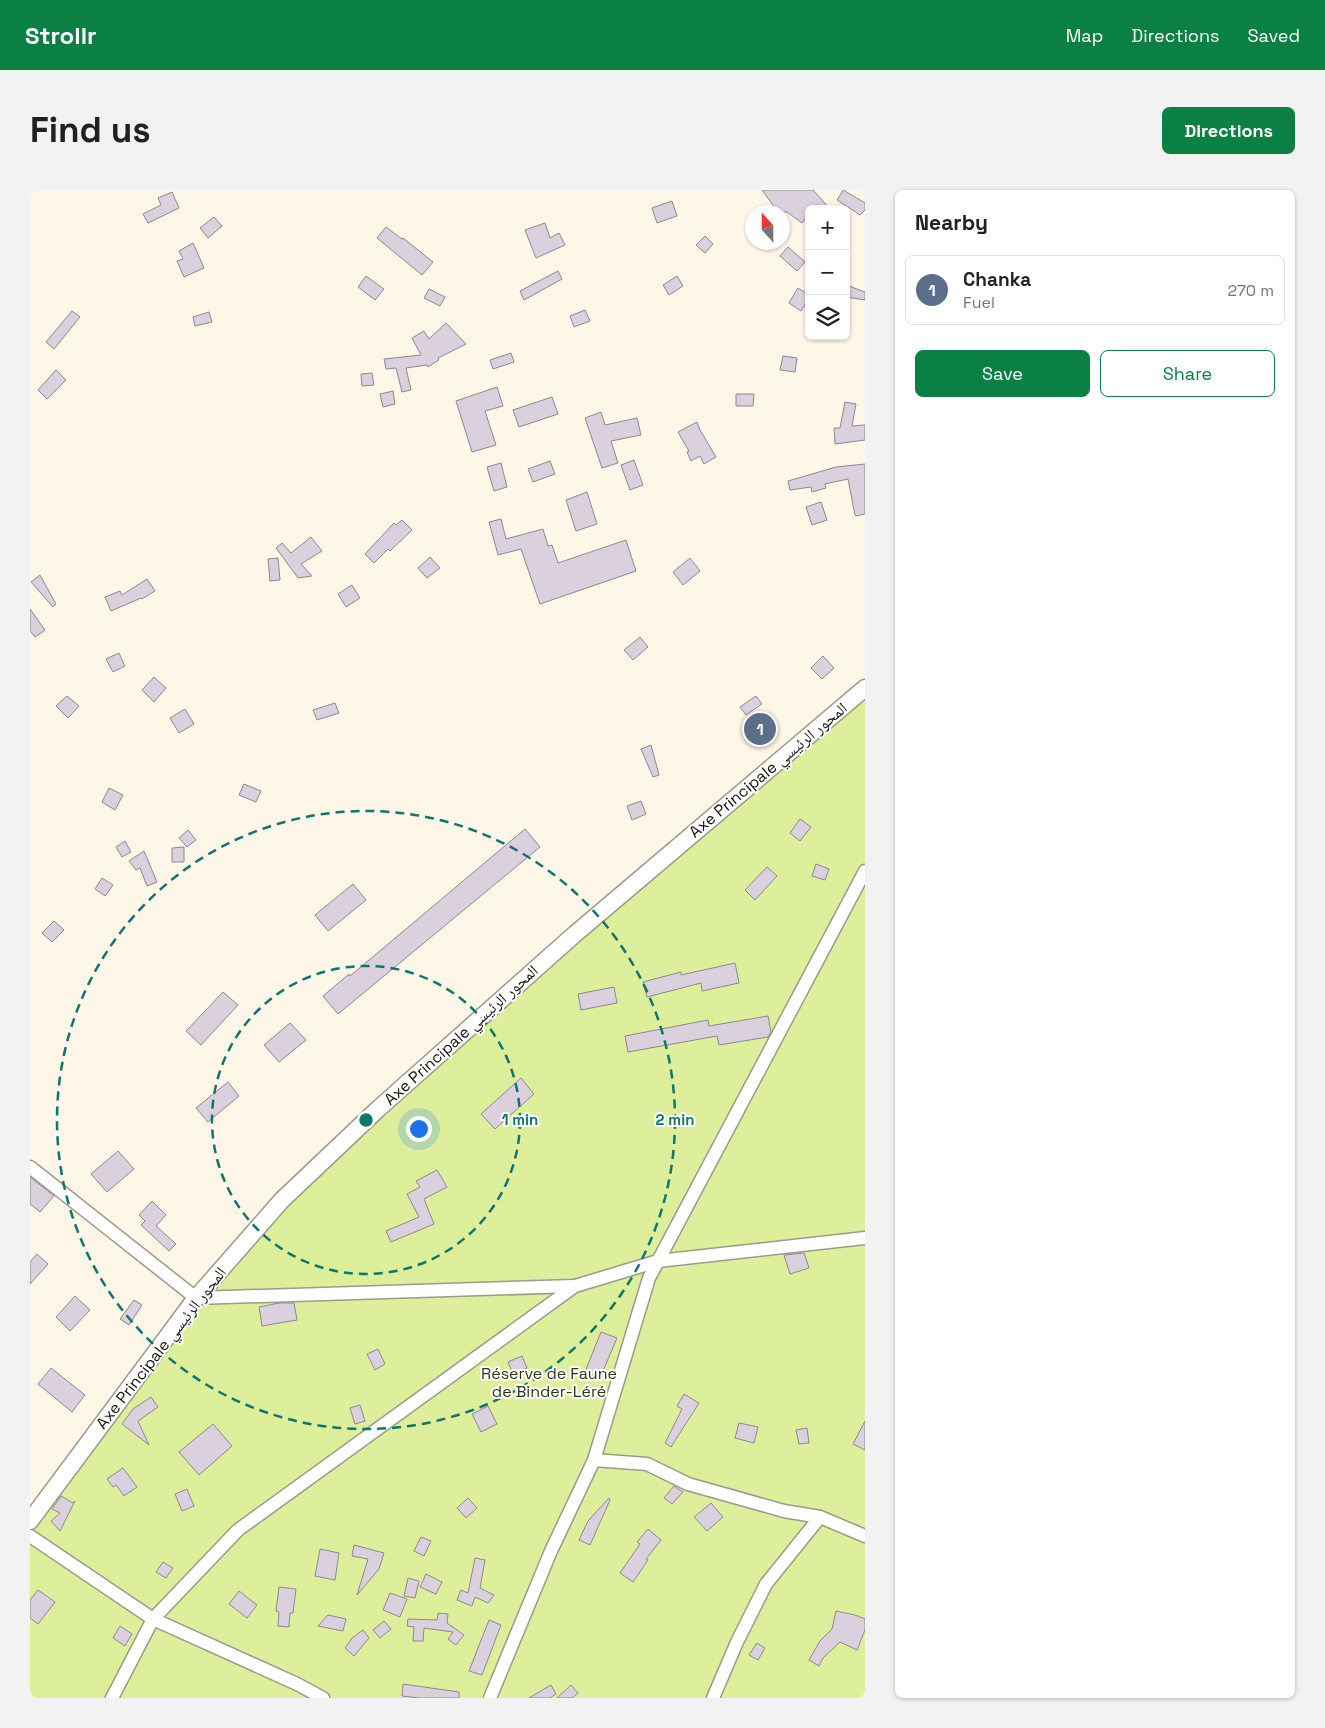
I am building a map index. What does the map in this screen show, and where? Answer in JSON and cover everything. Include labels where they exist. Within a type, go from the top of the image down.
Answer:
[{"type":"main road","name":"Axe Principale المحور الرئيسي","points":[[30,1521],[196,1298],[282,1200],[378,1109],[575,934],[865,688]]},
{"type":"street","points":[[490,1698],[551,1551],[594,1460],[649,1278],[865,871]]},
{"type":"street","points":[[30,1166],[196,1298],[575,1286],[658,1261],[865,1238]]},
{"type":"street","points":[[112,1698],[154,1619],[238,1530],[575,1286]]},
{"type":"street","points":[[594,1460],[647,1464],[688,1484],[784,1511],[820,1517],[865,1536]]},
{"type":"street","points":[[713,1698],[741,1634],[766,1584],[820,1517]]},
{"type":"street","points":[[30,1536],[154,1619],[297,1684],[323,1698]]},
{"type":"green space","name":"Réserve de Faune de Binder-Léré","points":[[865,688],[865,1698],[30,1698],[30,1521],[282,1200]]},
{"type":"building","points":[[762,190],[813,190],[826,205],[805,205],[805,219],[802,223],[790,214],[790,205],[773,205]]},
{"type":"building","points":[[843,190],[865,203],[865,210],[860,215],[850,208],[850,205],[845,205],[837,200]]},
{"type":"building","points":[[172,192],[179,208],[148,223],[143,214],[161,205],[158,198]]},
{"type":"building","points":[[672,201],[677,216],[657,223],[652,208]]},
{"type":"building","points":[[214,217],[222,226],[208,238],[200,228]]},
{"type":"building","points":[[545,223],[550,238],[559,233],[565,245],[536,258],[525,230]]},
{"type":"building","points":[[386,227],[433,262],[422,275],[377,238]]},
{"type":"building","points":[[705,236],[713,244],[705,253],[696,245]]},
{"type":"building","points":[[193,243],[204,268],[184,277],[177,261],[183,259],[179,251]]},
{"type":"building","points":[[790,249],[805,262],[797,271],[780,256],[785,250]]},
{"type":"building","points":[[558,271],[562,279],[524,300],[520,291]]},
{"type":"building","points":[[366,276],[384,289],[375,300],[358,287]]},
{"type":"building","points":[[677,276],[683,286],[669,295],[663,285]]},
{"type":"building","points":[[850,286],[865,292],[865,300],[850,298]]},
{"type":"building","points":[[798,288],[805,292],[805,305],[801,311],[789,303]]},
{"type":"building","points":[[429,289],[445,297],[440,306],[424,298]]},
{"type":"building","points":[[585,310],[590,321],[574,327],[570,316]]},
{"type":"building","points":[[72,311],[80,317],[54,349],[46,342]]},
{"type":"building","points":[[209,312],[212,322],[195,326],[193,317]]},
{"type":"building","points":[[446,323],[466,344],[438,358],[439,360],[428,367],[427,365],[406,368],[411,390],[402,392],[396,368],[386,369],[384,359],[421,355],[412,338],[424,331],[429,339]]},
{"type":"building","points":[[511,353],[514,362],[493,369],[490,360]]},
{"type":"building","points":[[783,356],[797,358],[795,372],[780,370]]},
{"type":"building","points":[[56,370],[66,380],[47,399],[38,390]]},
{"type":"building","points":[[372,373],[374,385],[362,386],[361,374]]},
{"type":"building","points":[[497,387],[503,406],[485,411],[496,445],[472,452],[456,401]]},
{"type":"building","points":[[393,391],[395,404],[383,407],[380,394]]},
{"type":"building","points":[[736,394],[754,394],[753,406],[736,406]]},
{"type":"building","points":[[552,397],[558,414],[519,427],[513,410]]},
{"type":"building","points":[[845,402],[856,404],[852,426],[865,425],[865,440],[835,444],[834,428],[840,428]]},
{"type":"building","points":[[601,412],[605,425],[637,418],[641,435],[611,441],[618,463],[602,468],[585,418]]},
{"type":"building","points":[[697,422],[716,457],[704,464],[700,456],[691,461],[687,452],[689,451],[678,432]]},
{"type":"building","points":[[634,460],[643,485],[630,490],[621,465]]},
{"type":"building","points":[[550,461],[555,474],[533,482],[528,469]]},
{"type":"building","points":[[501,463],[507,487],[494,491],[487,467]]},
{"type":"building","points":[[865,464],[865,514],[855,515],[848,479],[825,484],[826,488],[812,492],[811,487],[790,490],[788,481],[836,467]]},
{"type":"building","points":[[587,492],[597,524],[576,531],[566,500]]},
{"type":"building","points":[[821,502],[827,520],[812,525],[806,507]]},
{"type":"building","points":[[501,519],[506,539],[543,529],[548,546],[552,545],[558,563],[626,540],[636,571],[540,604],[521,549],[498,555],[489,522]]},
{"type":"building","points":[[402,520],[412,530],[374,563],[365,554],[394,523],[396,525]]},
{"type":"building","points":[[311,537],[322,551],[301,564],[312,576],[298,578],[276,548],[282,543],[291,553]]},
{"type":"building","points":[[430,557],[440,568],[427,578],[418,568]]},
{"type":"building","points":[[278,558],[280,580],[270,581],[268,559]]},
{"type":"building","points":[[690,558],[700,571],[683,585],[673,572]]},
{"type":"building","points":[[40,575],[56,604],[53,607],[31,582]]},
{"type":"building","points":[[147,579],[155,591],[142,599],[111,611],[105,597],[120,591],[122,595]]},
{"type":"building","points":[[352,585],[360,598],[346,607],[338,594]]},
{"type":"building","points":[[30,609],[45,630],[35,637],[30,631]]},
{"type":"building","points":[[640,637],[648,647],[633,660],[624,650]]},
{"type":"building","points":[[119,653],[125,666],[113,672],[106,659]]},
{"type":"building","points":[[823,656],[834,668],[822,679],[811,668]]},
{"type":"building","points":[[154,677],[166,688],[154,702],[142,690]]},
{"type":"building","points":[[67,696],[79,706],[68,718],[56,706]]},
{"type":"building","points":[[756,696],[762,704],[746,715],[740,707]]},
{"type":"building","points":[[335,703],[339,713],[317,720],[313,710]]},
{"type":"building","points":[[185,709],[194,724],[179,733],[170,718]]},
{"type":"building","points":[[651,745],[659,775],[653,777],[641,749]]},
{"type":"building","points":[[244,784],[261,791],[256,802],[239,795]]},
{"type":"building","points":[[109,788],[123,795],[115,810],[102,802]]},
{"type":"building","points":[[641,801],[646,814],[632,820],[627,806]]},
{"type":"building","points":[[800,819],[811,827],[800,841],[790,833]]},
{"type":"building","points":[[525,829],[540,847],[338,1014],[323,996],[349,974],[350,976]]},
{"type":"building","points":[[188,830],[196,840],[187,847],[179,838]]},
{"type":"building","points":[[125,841],[131,852],[122,857],[116,847]]},
{"type":"building","points":[[184,847],[184,862],[172,862],[172,848]]},
{"type":"building","points":[[144,851],[157,882],[147,886],[140,868],[136,870],[129,861]]},
{"type":"building","points":[[816,864],[829,869],[825,880],[812,876]]},
{"type":"building","points":[[767,867],[777,876],[755,900],[745,890]]},
{"type":"building","points":[[102,878],[113,885],[105,896],[95,889]]},
{"type":"building","points":[[353,884],[366,900],[328,931],[315,915]]},
{"type":"building","points":[[54,921],[64,930],[52,942],[42,933]]},
{"type":"building","points":[[735,963],[739,983],[702,991],[701,983],[647,997],[643,982],[681,972],[681,975]]},
{"type":"building","points":[[614,987],[617,1003],[581,1010],[578,994]]},
{"type":"building","points":[[223,992],[238,1005],[201,1045],[186,1031]]},
{"type":"building","points":[[768,1016],[771,1032],[768,1037],[719,1045],[717,1036],[628,1052],[625,1036],[708,1020],[709,1026]]},
{"type":"building","points":[[290,1023],[306,1040],[279,1062],[264,1045]]},
{"type":"building","points":[[521,1078],[534,1094],[495,1129],[481,1114]]},
{"type":"building","points":[[228,1082],[239,1096],[208,1122],[196,1108]]},
{"type":"building","points":[[118,1151],[134,1169],[107,1192],[91,1174]]},
{"type":"building","points":[[437,1170],[447,1187],[424,1199],[434,1224],[391,1242],[386,1231],[419,1217],[407,1194],[420,1187],[416,1181]]},
{"type":"building","points":[[30,1177],[54,1196],[40,1212],[30,1204]]},
{"type":"building","points":[[152,1201],[166,1215],[156,1226],[176,1244],[169,1251],[141,1225],[145,1221],[139,1215]]},
{"type":"building","points":[[804,1253],[809,1268],[790,1274],[784,1255]]},
{"type":"building","points":[[37,1254],[48,1264],[30,1284],[30,1262]]},
{"type":"building","points":[[75,1296],[90,1310],[70,1331],[56,1317]]},
{"type":"building","points":[[134,1300],[142,1305],[129,1325],[120,1319]]},
{"type":"building","points":[[279,1303],[294,1303],[297,1320],[262,1326],[259,1307]]},
{"type":"building","points":[[601,1332],[617,1338],[600,1378],[585,1372]]},
{"type":"building","points":[[378,1349],[385,1364],[375,1370],[367,1354]]},
{"type":"building","points":[[522,1356],[527,1368],[513,1374],[508,1362]]},
{"type":"building","points":[[51,1368],[85,1395],[72,1412],[38,1384]]},
{"type":"building","points":[[684,1394],[699,1403],[671,1447],[665,1443],[682,1409],[677,1406]]},
{"type":"building","points":[[151,1397],[158,1407],[138,1421],[149,1445],[122,1424],[133,1409]]},
{"type":"building","points":[[360,1405],[365,1421],[355,1424],[350,1408]]},
{"type":"building","points":[[488,1406],[497,1424],[481,1432],[472,1414]]},
{"type":"building","points":[[865,1421],[865,1450],[853,1444]]},
{"type":"building","points":[[739,1423],[758,1427],[754,1443],[735,1438]]},
{"type":"building","points":[[213,1424],[232,1446],[199,1475],[179,1452]]},
{"type":"building","points":[[807,1428],[809,1443],[799,1444],[796,1430]]},
{"type":"building","points":[[123,1468],[137,1487],[124,1496],[116,1485],[113,1487],[107,1479]]},
{"type":"building","points":[[674,1486],[683,1492],[672,1504],[664,1498]]},
{"type":"building","points":[[187,1489],[194,1506],[182,1511],[175,1494]]},
{"type":"building","points":[[61,1496],[73,1503],[75,1501],[60,1531],[51,1521],[60,1513],[52,1509]]},
{"type":"building","points":[[468,1498],[477,1508],[466,1518],[457,1508]]},
{"type":"building","points":[[609,1498],[610,1500],[590,1545],[579,1540],[588,1521]]},
{"type":"building","points":[[711,1503],[723,1517],[707,1531],[694,1517]]},
{"type":"building","points":[[648,1529],[661,1540],[646,1559],[648,1560],[633,1582],[620,1573],[640,1544],[637,1542]]},
{"type":"building","points":[[421,1537],[431,1541],[424,1556],[414,1551]]},
{"type":"building","points":[[354,1545],[384,1553],[379,1569],[357,1595],[368,1559],[352,1556]]},
{"type":"building","points":[[320,1549],[339,1553],[335,1580],[315,1576]]},
{"type":"building","points":[[475,1558],[485,1560],[480,1588],[494,1595],[488,1603],[475,1597],[472,1606],[457,1600],[461,1590],[468,1593]]},
{"type":"building","points":[[163,1562],[173,1568],[166,1578],[156,1572]]},
{"type":"building","points":[[426,1574],[442,1582],[436,1594],[420,1587]]},
{"type":"building","points":[[408,1578],[419,1581],[415,1598],[404,1596]]},
{"type":"building","points":[[279,1587],[296,1589],[293,1613],[290,1613],[289,1627],[278,1626],[279,1612],[276,1611]]},
{"type":"building","points":[[38,1590],[55,1602],[38,1624],[30,1618],[30,1600]]},
{"type":"building","points":[[239,1591],[257,1605],[247,1618],[229,1604]]},
{"type":"building","points":[[390,1593],[407,1599],[400,1617],[383,1610]]},
{"type":"building","points":[[836,1611],[865,1619],[865,1630],[857,1650],[840,1642],[823,1658],[819,1666],[809,1660],[820,1641],[832,1629]]},
{"type":"building","points":[[438,1613],[448,1614],[447,1623],[464,1635],[456,1645],[448,1639],[453,1632],[424,1628],[423,1641],[413,1641],[414,1627],[407,1626],[408,1619],[437,1620]]},
{"type":"building","points":[[328,1615],[346,1619],[343,1631],[318,1626]]},
{"type":"building","points":[[489,1620],[501,1625],[482,1675],[469,1671]]},
{"type":"building","points":[[384,1621],[391,1629],[380,1638],[373,1630]]},
{"type":"building","points":[[120,1626],[132,1634],[125,1646],[113,1638]]},
{"type":"building","points":[[363,1630],[369,1638],[354,1656],[345,1648],[352,1638]]},
{"type":"building","points":[[757,1643],[765,1648],[758,1660],[749,1655]]},
{"type":"building","points":[[403,1684],[459,1692],[459,1698],[402,1696]]},
{"type":"building","points":[[551,1685],[556,1694],[550,1698],[529,1698]]},
{"type":"building","points":[[571,1685],[578,1693],[572,1698],[557,1698]]},
{"type":"place","name":"Chanka","points":[[760,729]]}]
